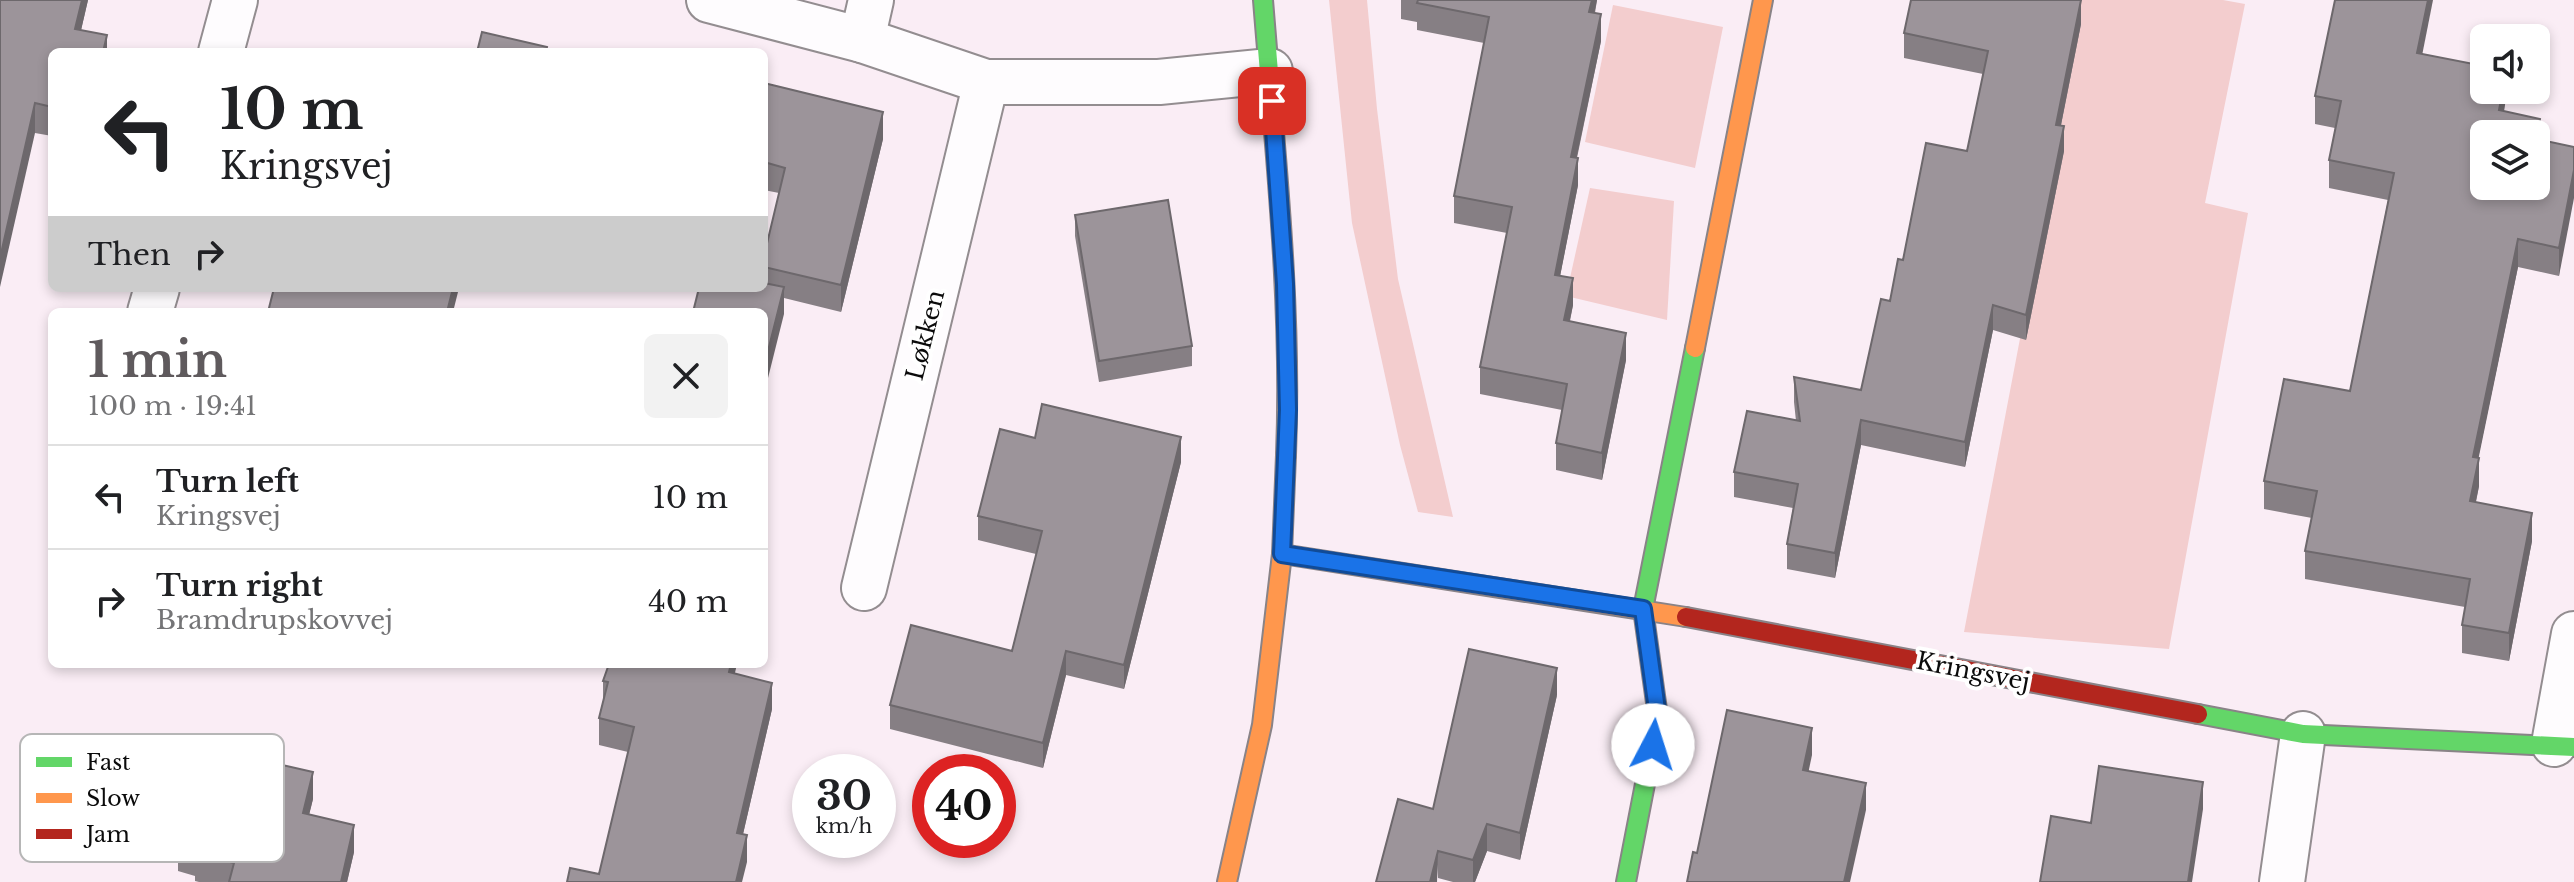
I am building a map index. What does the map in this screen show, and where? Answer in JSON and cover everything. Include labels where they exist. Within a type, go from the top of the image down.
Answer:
[{"type":"street","points":[[222,48],[235,0]]},
{"type":"street","points":[[709,0],[866,20],[986,82],[1159,82],[1270,71]]},
{"type":"street","points":[[1227,882],[1262,725],[1282,554],[1288,410],[1285,284],[1263,0]]},
{"type":"street","points":[[1626,882],[1658,717],[1643,609],[1763,0]]},
{"type":"street","name":"Løkken","points":[[864,588],[986,82]]},
{"type":"street","name":"Kringsvej","points":[[1282,554],[1643,609],[2303,734],[2564,746],[2574,634]]},
{"type":"street","points":[[2282,882],[2303,734]]},
{"type":"shaded area","points":[[1329,0],[1367,0],[1398,279],[1453,517],[1418,512],[1400,445],[1352,223]]},
{"type":"shaded area","points":[[2057,0],[2223,0],[2245,4],[2205,203],[2248,213],[2169,649],[1964,632],[2081,19]]},
{"type":"shaded area","points":[[1613,5],[1723,27],[1695,168],[1585,142]]},
{"type":"shaded area","points":[[1590,188],[1674,201],[1667,320],[1566,296]]},
{"type":"building","points":[[0,0],[82,0],[75,29],[107,35],[104,48],[48,48],[48,106],[35,103],[0,258]]},
{"type":"building","points":[[1418,0],[1592,0],[1589,12],[1601,14],[1571,157],[1578,158],[1555,275],[1573,278],[1564,320],[1626,333],[1602,453],[1556,443],[1567,384],[1480,367],[1512,207],[1454,196],[1489,17],[1417,3]]},
{"type":"building","points":[[1911,0],[2081,0],[2056,125],[2064,126],[2026,315],[1993,305],[1965,442],[1861,420],[1835,553],[1787,544],[1798,484],[1734,472],[1747,411],[1800,421],[1794,377],[1861,390],[1881,299],[1890,301],[1898,259],[1903,260],[1926,143],[1967,151],[1988,51],[1904,33]]},
{"type":"building","points":[[2335,0],[2428,0],[2417,53],[2470,63],[2470,104],[2500,104],[2499,110],[2540,119],[2470,120],[2470,200],[2550,200],[2550,142],[2574,147],[2574,170],[2559,248],[2518,239],[2473,457],[2479,458],[2470,501],[2532,513],[2509,633],[2462,625],[2470,579],[2305,551],[2317,491],[2264,481],[2284,379],[2350,391],[2394,173],[2329,160],[2341,101],[2315,96]]},
{"type":"building","points":[[482,32],[547,47],[547,48],[478,48]]},
{"type":"building","points":[[768,84],[883,112],[841,285],[768,268],[768,239],[785,168],[768,163]]},
{"type":"building","points":[[1168,200],[1192,346],[1099,361],[1075,215]]},
{"type":"building","points":[[768,284],[784,287],[768,351],[768,308],[694,308],[698,292],[768,292]]},
{"type":"building","points":[[273,292],[452,292],[448,308],[269,308]]},
{"type":"building","points":[[1042,404],[1181,437],[1124,665],[1066,651],[1043,743],[890,705],[911,625],[1012,651],[1042,531],[978,516],[1000,429],[1035,438]]},
{"type":"building","points":[[1469,649],[1557,668],[1520,833],[1487,824],[1473,860],[1438,851],[1430,882],[1376,882],[1398,799],[1433,809]]},
{"type":"building","points":[[608,668],[730,668],[729,672],[772,683],[737,833],[747,835],[736,882],[567,882],[570,868],[599,874],[634,727],[599,718],[608,682],[603,681]]},
{"type":"building","points":[[1727,710],[1812,728],[1803,770],[1866,783],[1844,882],[1687,882],[1693,852],[1697,853]]},
{"type":"building","points":[[284,765],[313,772],[303,813],[354,825],[341,882],[229,882],[234,863],[230,862],[284,862]]},
{"type":"building","points":[[2099,766],[2203,782],[2188,882],[2040,882],[2051,816],[2091,823]]},
{"type":"traffic: fast","points":[[1263,0],[1285,284],[1286,455]]},
{"type":"traffic: fast","points":[[1626,882],[1658,717],[1643,609],[1695,348]]},
{"type":"traffic: fast","points":[[2198,714],[2303,734],[2574,747]]},
{"type":"traffic: slow","points":[[1695,348],[1763,0]]},
{"type":"traffic: slow","points":[[1227,882],[1262,725],[1282,554],[1286,455]]},
{"type":"traffic: slow","points":[[1282,554],[1686,617]]},
{"type":"traffic: jam","points":[[1686,617],[2198,714]]},
{"type":"route","points":[[1272,101],[1285,284],[1288,410],[1282,554],[1643,609],[1658,717],[1653,745]]}]
